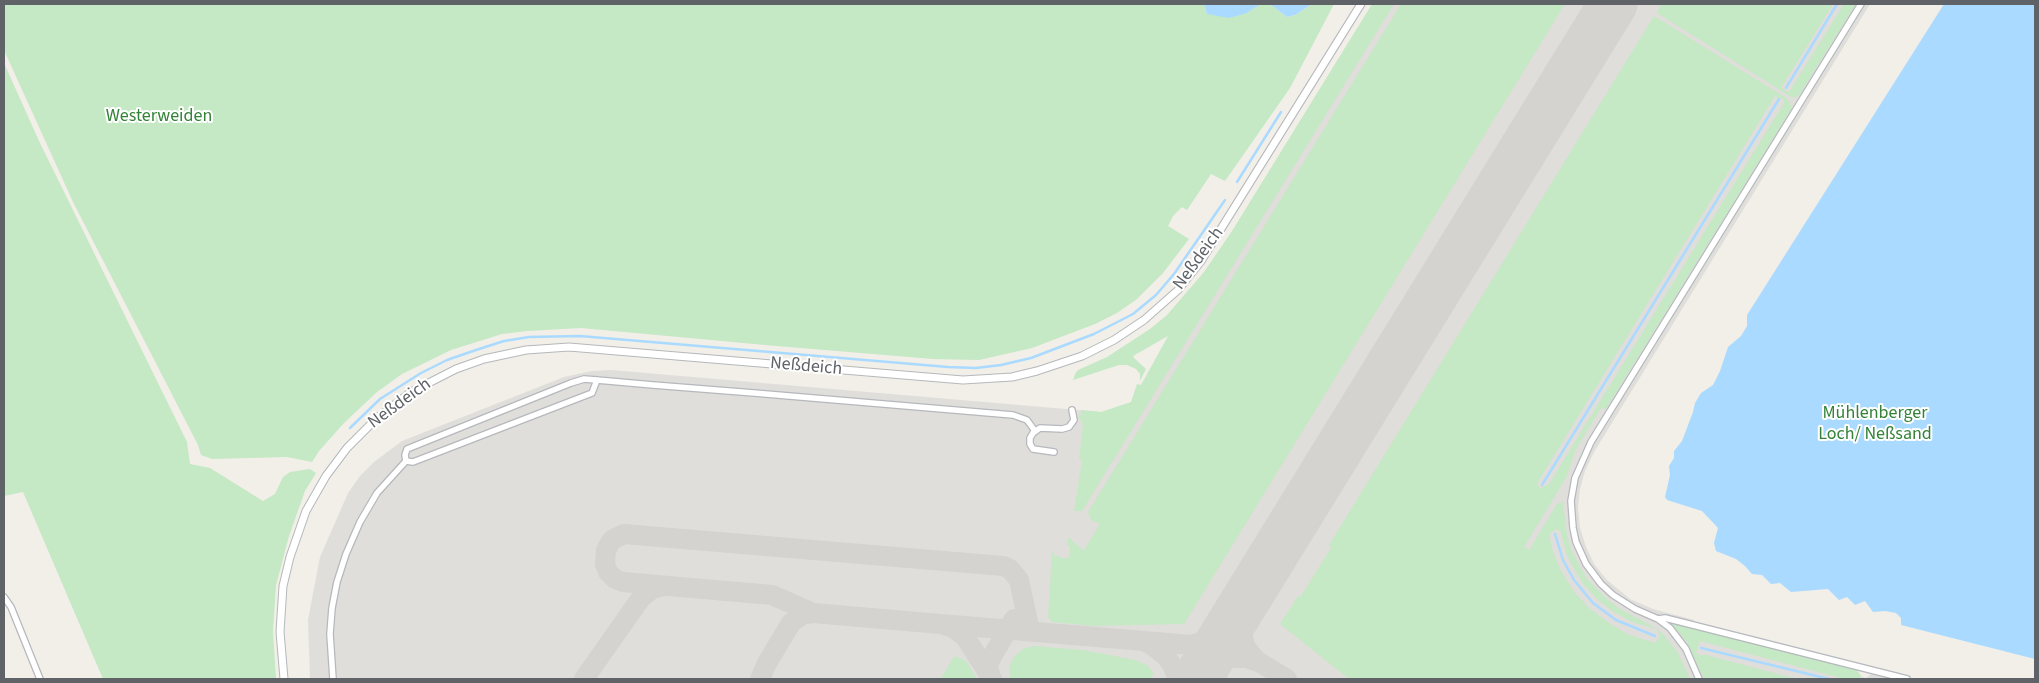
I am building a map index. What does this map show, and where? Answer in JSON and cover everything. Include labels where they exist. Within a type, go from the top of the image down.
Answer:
[{"type":"street","name":"Neßdeich","points":[[284,679],[280,632],[283,586],[293,548],[306,511],[326,476],[347,448],[377,418],[411,392],[456,369],[484,359],[526,350],[569,347],[963,380],[1012,377],[1082,356],[1114,340],[1144,320],[1178,290],[1201,261],[1361,4]]},
{"type":"street","points":[[1699,679],[1680,640],[1670,628],[1658,619],[1634,609],[1613,595],[1593,575],[1582,556],[1574,534],[1571,511],[1578,469],[1600,428],[1861,4]]},
{"type":"street","points":[[406,460],[405,454],[407,449],[584,379],[1013,415],[1026,420],[1035,431]]},
{"type":"street","points":[[406,460],[413,462],[592,393],[597,380]]},
{"type":"street","points":[[1054,452],[1033,449],[1030,438],[1035,431],[1043,428],[1062,429],[1069,426],[1074,420],[1072,410]]},
{"type":"street","points":[[334,679],[330,634],[332,608],[346,554],[360,522],[377,493],[406,460]]},
{"type":"street","points":[[4,597],[40,679]]},
{"type":"street","points":[[1658,619],[1677,620],[1908,679]]},
{"type":"shaded area","points":[[1390,4],[1870,4],[1594,452],[1585,471],[1578,507],[1580,528],[1594,564],[1607,580],[1630,599],[1653,609],[1694,620],[1691,628],[1866,678],[1871,674],[1891,679],[310,679],[308,620],[320,557],[348,493],[360,476],[374,462],[402,441],[564,377],[592,371],[611,370],[1136,415]]},
{"type":"green space","name":"Westerweiden","points":[[4,4],[1204,4],[1207,14],[1247,13],[1261,4],[1270,4],[1287,17],[1295,15],[1312,4],[1334,4],[1290,88],[1225,181],[1211,174],[1187,210],[1182,207],[1173,216],[1168,226],[1189,239],[1163,273],[1137,299],[1117,313],[1095,324],[1032,348],[979,360],[933,359],[581,328],[502,334],[451,350],[402,374],[377,392],[344,423],[319,451],[312,462],[287,457],[212,459],[201,455],[198,445],[73,202],[4,50]]},
{"type":"green space","points":[[1372,4],[1394,4],[1082,511],[1074,511],[1082,460],[1079,459],[1083,424],[1078,416],[1081,414],[1081,410],[1101,412],[1131,402],[1137,384],[1141,385],[1168,336],[1133,356],[1146,369],[1140,381],[1140,374],[1136,369],[1127,365],[1119,365],[1073,380],[1075,374],[1078,370],[1107,357],[1150,329],[1167,315],[1204,272],[1232,231]]},
{"type":"green space","points":[[1401,4],[1565,4],[1184,624],[1094,626],[1052,622],[1048,617],[1052,552],[1054,552],[1054,556],[1069,558],[1070,546],[1067,545],[1068,537],[1075,543],[1074,545],[1077,544],[1084,550],[1100,524],[1091,520],[1088,512]]},
{"type":"green space","points":[[1661,4],[1833,4],[1781,88],[1789,92],[1844,4],[1856,4],[1798,97],[1791,97],[1657,13]]},
{"type":"green space","points":[[1654,16],[1788,99],[1792,108],[1606,409],[1601,408],[1575,451],[1567,476],[1524,547],[1529,550],[1557,504],[1563,502],[1567,535],[1572,552],[1587,579],[1620,609],[1654,627],[1663,634],[1678,653],[1690,679],[1349,679],[1280,624],[1298,596],[1301,596],[1331,548],[1329,545]],"holes":[[[1775,96],[1784,100],[1784,103],[1549,484],[1540,488],[1537,485],[1539,480]],[[1557,529],[1561,532],[1567,556],[1583,584],[1598,600],[1611,610],[1632,622],[1656,629],[1660,636],[1655,643],[1627,634],[1609,623],[1590,609],[1574,592],[1560,569],[1552,549],[1549,534]]]},
{"type":"green space","points":[[4,63],[39,141],[187,442],[190,464],[210,468],[263,501],[275,494],[283,477],[290,472],[310,469],[316,473],[305,491],[289,536],[276,585],[273,631],[276,679],[103,679],[23,492],[4,496]]},
{"type":"green space","points":[[1671,623],[1857,670],[1861,676],[1860,679],[1845,679],[1700,641],[1696,653],[1699,655],[1706,655],[1797,679],[1704,679],[1687,642]]},
{"type":"green space","points":[[1034,646],[1083,650],[1135,660],[1147,665],[1154,673],[1150,679],[1010,679],[1009,668],[1013,658],[1023,649]]},
{"type":"green space","points":[[955,656],[966,661],[977,679],[940,679]]},
{"type":"water","points":[[1204,4],[1261,4],[1247,13],[1229,18],[1207,14]]},
{"type":"water","points":[[1270,4],[1312,4],[1295,15],[1287,17]]},
{"type":"water","name":"Mühlenberger Loch/ Neßsand","points":[[1944,4],[2035,4],[2035,659],[1901,625],[1901,618],[1896,613],[1885,611],[1873,612],[1865,601],[1855,605],[1847,597],[1839,600],[1828,589],[1791,592],[1780,583],[1771,584],[1762,575],[1752,574],[1736,559],[1716,551],[1714,543],[1718,528],[1702,511],[1667,500],[1665,497],[1670,475],[1669,466],[1674,458],[1674,451],[1682,441],[1695,403],[1701,393],[1713,385],[1728,347],[1741,336],[1747,326],[1747,315]]},
{"type":"waterway","points":[[1786,88],[1837,4]]},
{"type":"waterway","points":[[1542,485],[1779,99]]},
{"type":"waterway","points":[[1237,182],[1281,112]]},
{"type":"waterway","points":[[350,428],[380,399],[421,373],[447,360],[476,350],[504,341],[529,337],[580,336],[948,367],[976,368],[1001,365],[1031,358],[1094,334],[1133,314],[1156,295],[1174,274],[1225,200]]},
{"type":"waterway","points":[[1555,534],[1563,560],[1574,580],[1593,603],[1616,620],[1655,636]]},
{"type":"waterway","points":[[1701,648],[1829,679]]},
{"type":"taxiway","points":[[941,624],[813,613],[772,595],[623,582],[615,579],[608,572],[605,564],[606,550],[612,540],[624,534],[1003,566],[1010,569],[1019,580],[1030,631]]},
{"type":"taxiway","points":[[584,679],[641,598],[652,589],[663,586]]},
{"type":"taxiway","points":[[1200,674],[1207,667],[1227,658],[1246,658],[1258,662],[1246,648],[1242,635],[1240,619],[1244,603]]},
{"type":"taxiway","points":[[760,679],[767,663],[791,623],[802,615],[813,613]]},
{"type":"taxiway","points":[[991,678],[988,667],[990,660],[1014,619]]},
{"type":"taxiway","points":[[992,679],[965,637],[953,628],[941,624],[1228,648],[1244,653],[1287,679]]},
{"type":"taxiway","points":[[1195,644],[1218,635],[1230,625]]},
{"type":"taxiway","points":[[1145,642],[1166,656],[1178,679]]},
{"type":"runway","points":[[1197,679],[1613,4]]}]
